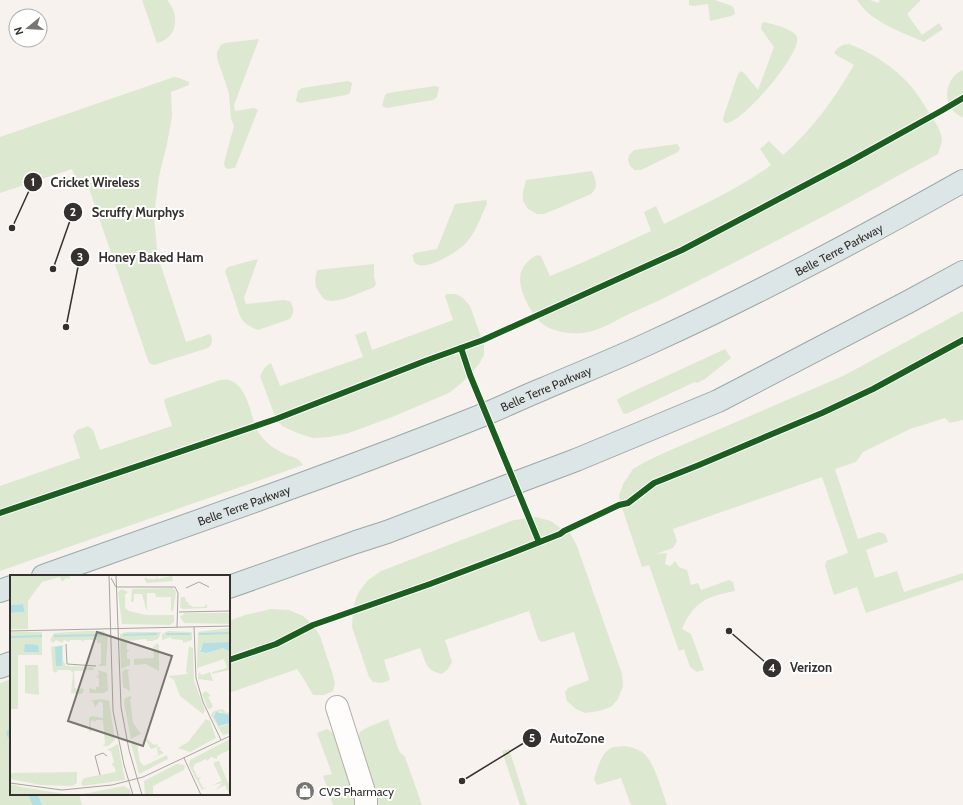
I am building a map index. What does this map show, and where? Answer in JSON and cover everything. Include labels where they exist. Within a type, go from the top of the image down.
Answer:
[{"type":"main road","name":"Belle Terre Parkway","points":[[46,575],[378,457],[486,414],[654,342],[776,283],[963,181]]},
{"type":"main road","points":[[230,588],[387,532],[514,482],[576,460],[718,401],[963,272]]},
{"type":"main road","points":[[0,591],[10,587]]},
{"type":"main road","points":[[0,667],[10,663]]},
{"type":"lane","points":[[337,708],[366,798],[366,805]]},
{"type":"green space","points":[[142,0],[167,0],[173,9],[175,15],[175,26],[173,31],[165,40],[157,43]]},
{"type":"green space","points":[[689,0],[715,0],[732,6],[735,14],[710,21],[708,4],[693,6],[689,5]]},
{"type":"green space","points":[[857,0],[870,0],[878,3],[880,0],[921,0],[907,14],[922,35],[939,23],[943,29],[924,42],[887,26],[863,8]]},
{"type":"green space","points":[[764,22],[782,27],[795,34],[797,37],[796,45],[781,72],[769,87],[744,113],[733,121],[725,123],[723,118],[738,74],[741,71],[758,90],[774,47],[761,29],[762,23]]},
{"type":"green space","points":[[259,39],[234,105],[235,111],[254,108],[258,110],[235,168],[228,169],[225,167],[224,163],[234,126],[231,119],[229,94],[217,58],[217,52],[221,45],[225,43]]},
{"type":"green space","points":[[849,44],[858,47],[885,63],[901,76],[914,90],[940,132],[942,141],[938,154],[774,242],[603,327],[588,332],[560,332],[549,328],[539,321],[526,301],[521,286],[521,272],[530,260],[537,255],[541,256],[550,276],[651,231],[644,212],[656,206],[664,224],[719,197],[759,174],[771,165],[760,149],[769,141],[783,155],[804,135],[831,101],[854,65],[834,53],[840,46]]},
{"type":"green space","points":[[963,70],[963,118],[955,113],[950,107],[947,95],[951,80],[958,72]]},
{"type":"green space","points":[[174,77],[189,82],[189,85],[171,92],[172,116],[159,176],[154,216],[157,249],[161,266],[186,342],[210,334],[212,341],[208,348],[154,365],[149,363],[86,180],[77,183],[72,169],[0,193],[0,137]]},
{"type":"green space","points":[[348,81],[352,83],[350,93],[346,95],[300,103],[296,101],[298,91],[302,88]]},
{"type":"green space","points":[[435,86],[439,87],[437,97],[433,100],[387,108],[382,106],[385,95],[388,93]]},
{"type":"green space","points":[[677,144],[680,148],[678,152],[641,170],[635,170],[630,166],[628,160],[629,155],[634,150]]},
{"type":"green space","points":[[592,171],[596,186],[591,194],[544,214],[537,214],[528,209],[523,201],[523,192],[526,180]]},
{"type":"green space","points":[[486,200],[487,204],[476,228],[464,245],[447,257],[432,264],[418,265],[414,262],[412,256],[415,253],[437,249],[455,204]]},
{"type":"green space","points":[[258,259],[244,298],[246,304],[283,300],[290,301],[293,314],[290,319],[258,330],[248,325],[240,316],[225,271],[228,267]]},
{"type":"green space","points":[[374,264],[374,277],[376,284],[372,288],[348,298],[334,301],[324,299],[318,291],[315,280],[317,270]]},
{"type":"green space","points":[[447,294],[456,294],[463,298],[470,306],[484,345],[484,355],[479,364],[470,375],[449,393],[349,433],[330,437],[313,438],[297,433],[282,426],[276,419],[260,376],[265,367],[271,363],[280,386],[363,357],[355,335],[366,331],[372,350],[453,320],[445,296]]},
{"type":"green space","points":[[963,311],[963,420],[950,423],[945,418],[910,429],[863,452],[856,462],[835,469],[858,539],[879,532],[885,534],[888,542],[866,550],[875,578],[897,571],[904,592],[963,573],[963,580],[866,613],[857,587],[834,595],[825,566],[826,561],[848,553],[822,477],[673,529],[677,541],[673,548],[656,554],[667,553],[665,564],[670,566],[675,561],[679,567],[687,570],[691,585],[698,583],[701,590],[729,580],[733,582],[735,591],[717,595],[702,602],[696,606],[686,620],[682,629],[691,634],[704,670],[697,672],[690,667],[684,649],[679,651],[649,565],[642,567],[621,505],[619,496],[623,484],[633,469],[666,452],[843,376]]},
{"type":"green space","points":[[725,349],[731,358],[705,379],[697,383],[695,382],[626,414],[623,413],[617,400],[621,397]]},
{"type":"green space","points":[[220,380],[229,380],[236,383],[241,389],[245,395],[256,427],[264,440],[278,450],[297,459],[303,465],[0,571],[0,486],[80,458],[73,436],[77,430],[88,426],[93,430],[100,450],[172,426],[164,401],[165,399]]},
{"type":"green space","points":[[536,517],[551,521],[564,531],[570,533],[577,546],[622,674],[623,686],[618,699],[611,707],[585,713],[576,709],[567,701],[565,692],[568,688],[589,680],[574,632],[542,642],[538,639],[529,611],[445,640],[452,662],[448,669],[442,674],[436,673],[429,668],[420,648],[384,660],[390,680],[382,683],[373,682],[369,677],[352,627],[354,604],[358,593],[368,580],[381,571],[514,520]]},
{"type":"green space","points":[[271,609],[289,610],[303,616],[313,625],[320,636],[335,683],[333,691],[324,695],[313,695],[297,669],[230,693],[230,621],[245,615]]},
{"type":"green space","points":[[10,679],[10,795],[79,795],[82,805],[0,805],[0,683]]},
{"type":"green space","points":[[388,719],[399,751],[405,757],[422,805],[379,805],[358,739],[360,732],[366,728]]},
{"type":"green space","points":[[327,729],[333,733],[356,798],[356,805],[333,805],[323,776],[332,774],[317,733]]},
{"type":"green space","points":[[624,746],[638,750],[646,756],[657,776],[667,805],[631,805],[621,778],[597,785],[594,779],[600,762],[605,754],[612,747]]},
{"type":"green space","points":[[509,749],[527,805],[520,805],[502,751]]},
{"type":"waterway","points":[[33,795],[37,805]]},
{"type":"cycle path","points":[[0,513],[276,419],[483,340],[682,250],[849,162],[963,98]]},
{"type":"cycle path","points":[[230,660],[276,644],[313,625],[430,584],[560,534],[619,505],[628,503],[654,483],[822,413],[873,389],[963,340]]},
{"type":"cycle path","points":[[461,348],[470,375],[539,542]]},
{"type":"place","name":"Cricket Wireless","points":[[12,228]]},
{"type":"place","name":"Scruffy Murphys","points":[[53,269]]},
{"type":"place","name":"Honey Baked Ham","points":[[66,327]]},
{"type":"place","name":"Verizon","points":[[729,631]]},
{"type":"place","name":"AutoZone","points":[[462,781]]},
{"type":"place","name":"CVS Pharmacy","points":[[305,791]]}]
